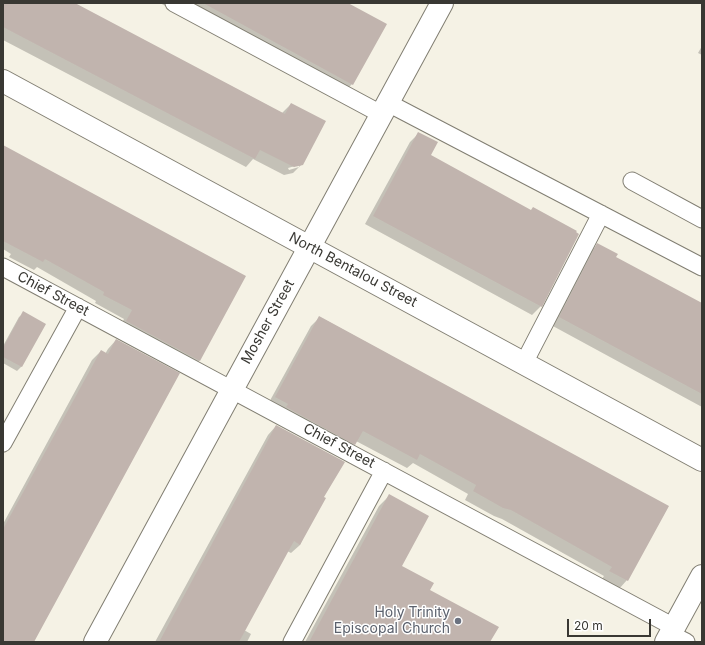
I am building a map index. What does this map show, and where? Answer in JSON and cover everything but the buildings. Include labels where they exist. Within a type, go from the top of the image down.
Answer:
[{"type":"street","name":"Mosher Street","points":[[95,642],[442,3]]},
{"type":"street","name":"North Bentalou Street","points":[[3,81],[702,460]]},
{"type":"street","points":[[674,636],[702,576]]},
{"type":"lane","points":[[174,3],[601,214],[702,267]]},
{"type":"lane","points":[[632,181],[702,219]]},
{"type":"lane","points":[[524,363],[601,214]]},
{"type":"lane","name":"Chief Street","points":[[3,267],[384,471],[674,636]]},
{"type":"lane","points":[[3,443],[78,307]]},
{"type":"lane","points":[[292,642],[384,471]]},
{"type":"place","name":"Holy Trinity Episcopal Church","points":[[458,621]]}]
